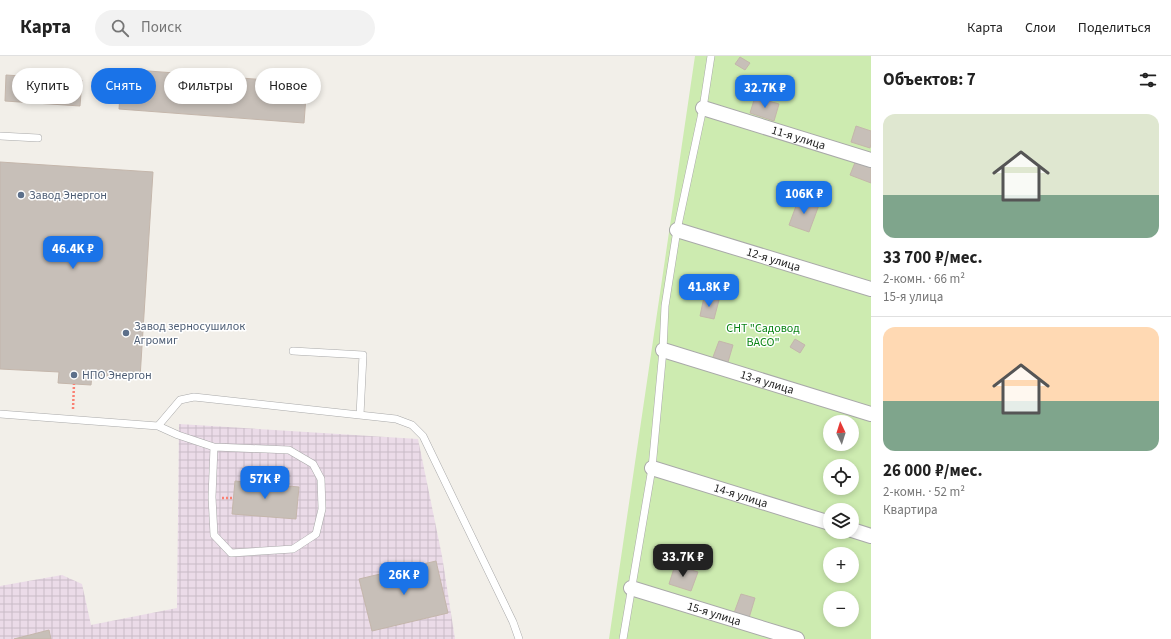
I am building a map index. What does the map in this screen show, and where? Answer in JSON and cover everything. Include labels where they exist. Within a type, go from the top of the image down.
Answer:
[{"type":"street","name":"11-я улица","points":[[703,108],[871,160]]},
{"type":"street","name":"12-я улица","points":[[677,230],[871,289]]},
{"type":"street","name":"13-я улица","points":[[662,350],[871,414]]},
{"type":"street","name":"14-я улица","points":[[652,468],[823,521]]},
{"type":"street","points":[[859,532],[871,536]]},
{"type":"street","name":"15-я улица","points":[[632,588],[796,639]]},
{"type":"lane","points":[[623,639],[652,468],[665,306],[677,230],[703,108],[711,56]]},
{"type":"lane","points":[[0,136],[38,138]]},
{"type":"lane","points":[[293,351],[363,355],[360,415]]},
{"type":"lane","points":[[158,426],[180,400],[194,397],[396,419],[412,425],[423,436],[513,622],[519,639]]},
{"type":"lane","points":[[0,414],[158,426],[178,435],[214,447],[289,450],[313,464],[321,479],[322,509],[316,534],[293,549],[231,553],[214,535],[212,498],[214,447]]},
{"type":"path","points":[[73,420],[74,384]]},
{"type":"shaded area","points":[[179,424],[418,439],[442,556],[455,639],[0,639],[0,586],[62,575],[82,584],[91,625],[177,608]]},
{"type":"green space","name":"СНТ \"Садовод ВАСО\"","points":[[695,56],[871,56],[871,639],[609,639]]},
{"type":"building","points":[[740,57],[750,63],[745,70],[735,64]]},
{"type":"building","points":[[156,72],[164,72],[164,104],[247,104],[247,78],[255,79],[255,104],[305,104],[304,123],[119,109],[119,104],[156,104]]},
{"type":"building","points":[[6,75],[12,75],[12,101],[5,101]]},
{"type":"building","points":[[755,97],[779,104],[774,121],[750,113]]},
{"type":"building","points":[[50,104],[80,104],[80,106]]},
{"type":"building","points":[[856,126],[871,131],[870,148],[851,142]]},
{"type":"building","points":[[856,160],[871,165],[871,183],[850,175]]},
{"type":"building","points":[[0,162],[153,172],[140,378],[92,375],[91,385],[58,383],[59,372],[0,369]]},
{"type":"building","points":[[799,198],[819,205],[809,232],[789,225]]},
{"type":"building","points":[[704,297],[719,300],[714,319],[700,316]]},
{"type":"building","points":[[795,339],[805,345],[800,353],[790,347]]},
{"type":"building","points":[[719,341],[733,345],[728,362],[713,357]]},
{"type":"building","points":[[235,481],[299,487],[296,519],[232,514]]},
{"type":"building","points":[[436,561],[448,613],[372,631],[359,579]]},
{"type":"building","points":[[675,565],[698,572],[691,591],[669,584]]},
{"type":"building","points":[[741,594],[755,598],[749,618],[734,613]]},
{"type":"building","points":[[49,630],[51,639],[14,639]]},
{"type":"place","name":"Завод Энергон","points":[[21,195]]},
{"type":"place","name":"Завод зерносушилок Агромиг","points":[[126,333]]},
{"type":"place","name":"НПО Энергон","points":[[74,375]]}]
